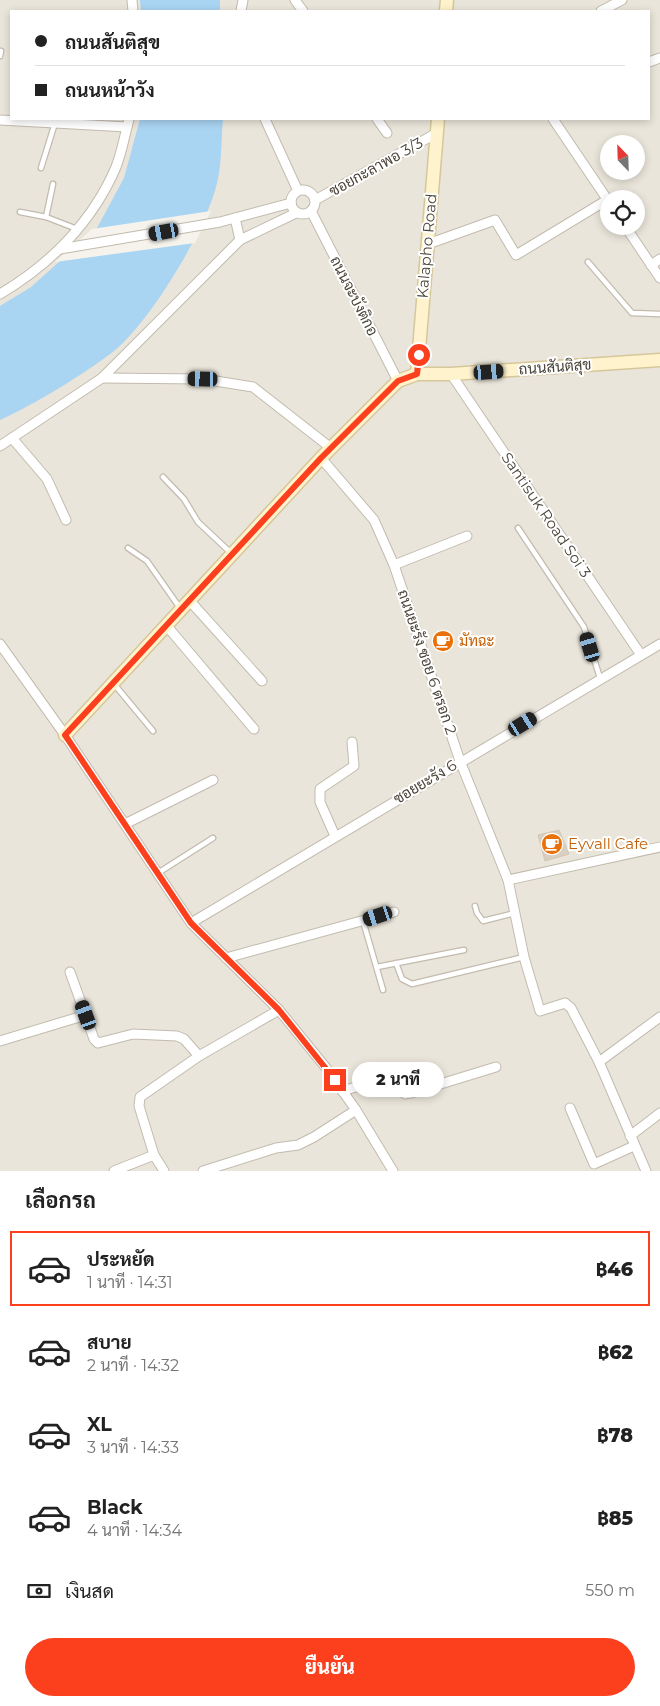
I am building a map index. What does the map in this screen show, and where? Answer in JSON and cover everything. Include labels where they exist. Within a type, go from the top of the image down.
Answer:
[{"type":"street","points":[[603,10],[622,0]]},
{"type":"street","points":[[0,120],[128,123],[117,165],[103,194],[78,229],[60,249],[16,285],[0,294]]},
{"type":"street","points":[[265,120],[298,191]]},
{"type":"street","points":[[378,120],[387,133]]},
{"type":"street","name":"Kalapho Road","points":[[417,374],[438,120]]},
{"type":"street","points":[[554,120],[601,190]]},
{"type":"street","name":"ซอยกะลาพอ 3/3","points":[[315,200],[436,134]]},
{"type":"street","points":[[0,446],[102,378],[240,240],[296,213],[304,214],[311,211],[315,200],[310,193],[298,191],[292,196],[291,203],[296,213]]},
{"type":"street","points":[[60,249],[220,222],[291,203]]},
{"type":"street","points":[[428,244],[495,220],[516,255],[600,206]]},
{"type":"street","name":"ถนนจะบังติกอ","points":[[311,211],[398,381]]},
{"type":"street","points":[[235,218],[240,240]]},
{"type":"street","points":[[631,235],[660,278]]},
{"type":"street","points":[[651,265],[660,259]]},
{"type":"street","name":"ถนนสันติสุข","points":[[65,735],[321,458],[398,381],[417,374],[451,374],[660,360]]},
{"type":"street","name":"Santisuk Road Soi 3","points":[[451,374],[641,655]]},
{"type":"street","points":[[102,378],[203,379],[252,387],[331,448]]},
{"type":"street","points":[[12,438],[48,479],[66,520]]},
{"type":"street","name":"ถนนยะรัง ซอย 6 ตรอก 2","points":[[321,458],[374,520],[394,565],[460,761],[508,880],[524,957],[540,1011],[565,1003],[569,1004],[599,1062]]},
{"type":"street","points":[[394,565],[467,536]]},
{"type":"street","points":[[185,605],[262,681]]},
{"type":"street","points":[[166,625],[254,729]]},
{"type":"street","points":[[0,644],[65,735],[191,923],[279,1010],[356,1110],[390,1170]]},
{"type":"street","name":"ซอยยะรัง 6","points":[[191,923],[460,761],[660,644]]},
{"type":"street","points":[[335,836],[320,802],[320,790],[354,766],[352,742]]},
{"type":"street","points":[[125,824],[213,780]]},
{"type":"street","points":[[508,880],[660,848]]},
{"type":"street","points":[[226,958],[394,912]]},
{"type":"street","points":[[70,972],[94,1039],[98,1043],[133,1034],[177,1036],[184,1039],[199,1056]]},
{"type":"street","points":[[164,1171],[154,1155],[139,1106],[140,1097],[199,1056],[279,1010]]},
{"type":"street","points":[[0,1042],[86,1015]]},
{"type":"street","points":[[646,1171],[599,1062],[660,1017]]},
{"type":"street","points":[[342,1091],[387,1080],[406,1094],[496,1067]]},
{"type":"street","points":[[570,1108],[594,1164],[634,1146]]},
{"type":"street","points":[[203,1171],[276,1148],[298,1144],[314,1137],[356,1110]]},
{"type":"street","points":[[630,1136],[660,1113]]},
{"type":"street","points":[[114,1171],[154,1155]]},
{"type":"lane","points":[[41,168],[55,122]]},
{"type":"lane","points":[[46,217],[53,184]]},
{"type":"lane","points":[[20,212],[46,217],[78,229]]},
{"type":"lane","points":[[588,262],[632,313],[660,314]]},
{"type":"lane","points":[[163,477],[184,499],[201,525],[232,554]]},
{"type":"lane","points":[[518,528],[584,627],[600,678]]},
{"type":"lane","points":[[128,548],[148,561],[185,605]]},
{"type":"lane","points":[[113,683],[153,731]]},
{"type":"lane","points":[[158,873],[214,838]]},
{"type":"lane","points":[[475,906],[477,913],[483,921],[515,913]]},
{"type":"lane","points":[[363,921],[383,990]]},
{"type":"lane","points":[[377,967],[464,950]]},
{"type":"lane","points":[[396,963],[402,980],[412,984],[524,957]]},
{"type":"shaded area","points":[[0,0],[660,0],[660,1171],[0,1171]]},
{"type":"water","points":[[140,0],[220,0],[220,10],[141,10]]},
{"type":"water","points":[[140,120],[223,120],[219,175],[211,202],[190,248],[144,319],[114,351],[44,397],[0,420],[0,306],[31,287],[97,228],[124,178]]},
{"type":"pier","points":[[211,211],[195,243],[55,262],[92,229]]},
{"type":"building","name":"Eyvall Cafe","points":[[559,830],[569,854],[545,861],[538,835]]},
{"type":"place","name":"มัทฉะ","points":[[443,641]]},
{"type":"place","name":"Eyvall Cafe","points":[[552,844]]},
{"type":"route","points":[[335,1080],[279,1010],[191,923],[65,735],[321,458],[398,381],[417,374],[419,355]]}]
